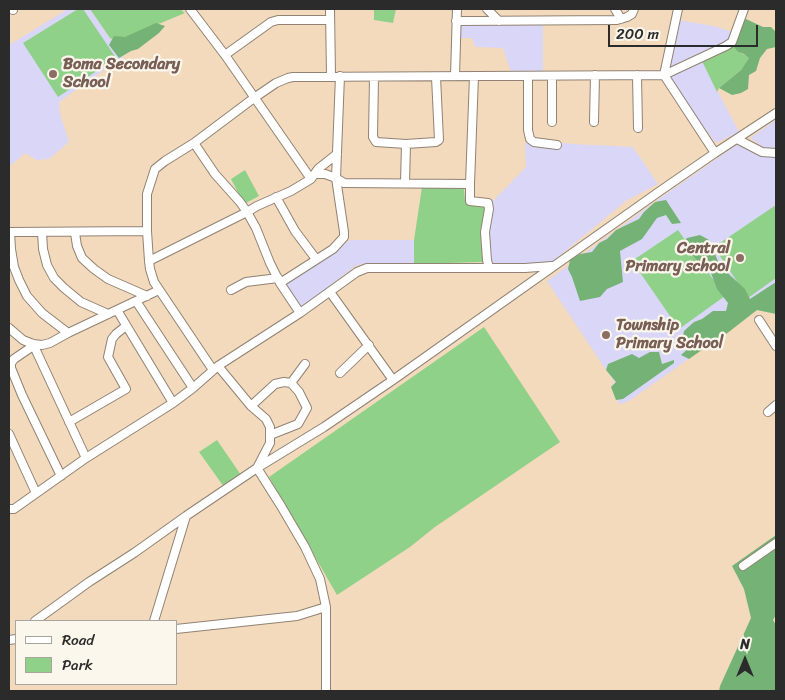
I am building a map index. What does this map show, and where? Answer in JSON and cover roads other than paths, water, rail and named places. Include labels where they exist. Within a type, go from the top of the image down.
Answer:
[{"type":"street","points":[[330,9],[330,76]]},
{"type":"street","points":[[455,76],[457,9]]},
{"type":"street","points":[[487,9],[499,21]]},
{"type":"street","points":[[616,9],[621,20]]},
{"type":"street","points":[[456,21],[621,20],[628,18],[634,9]]},
{"type":"street","points":[[678,9],[664,75],[715,153]]},
{"type":"street","points":[[257,468],[270,443],[270,427],[266,419],[215,368],[159,290],[152,275],[149,262],[147,231],[147,194],[155,169],[194,143],[254,98],[276,83],[288,78],[330,76],[664,75],[732,42],[744,9]]},
{"type":"street","points":[[193,10],[254,98],[313,177]]},
{"type":"street","points":[[225,55],[272,22],[278,20],[330,20]]},
{"type":"street","points":[[594,122],[595,75]]},
{"type":"street","points":[[637,75],[638,128]]},
{"type":"street","points":[[231,290],[246,282],[279,280],[333,249],[344,238],[336,178],[340,76]]},
{"type":"street","points":[[474,76],[470,200],[488,203],[489,209],[485,232],[489,268]]},
{"type":"street","points":[[528,76],[528,130],[530,138],[534,142],[556,145]]},
{"type":"street","points":[[552,76],[552,122]]},
{"type":"street","points":[[374,77],[373,137],[376,142],[406,144],[436,142],[439,140],[436,77]]},
{"type":"street","points":[[37,620],[89,582],[257,468],[324,427],[394,380],[715,153],[776,113]]},
{"type":"street","points":[[737,138],[762,152],[776,154]]},
{"type":"street","points":[[194,143],[215,174],[235,195],[247,212],[279,280],[300,313]]},
{"type":"street","points":[[406,144],[406,183]]},
{"type":"street","points":[[313,177],[318,169],[337,154]]},
{"type":"street","points":[[149,262],[257,206],[291,191],[313,177],[325,174],[344,183],[470,184]]},
{"type":"street","points":[[276,197],[295,231],[316,259]]},
{"type":"street","points":[[68,333],[42,313],[27,296],[14,267],[10,232],[147,231]]},
{"type":"street","points":[[42,232],[43,249],[47,265],[54,278],[81,302],[108,314]]},
{"type":"street","points":[[75,233],[77,246],[82,258],[94,269],[108,278],[147,296]]},
{"type":"street","points":[[9,509],[14,509],[86,458],[173,403],[215,368],[300,313],[357,272],[367,268],[525,268],[554,266]]},
{"type":"street","points":[[10,332],[33,345],[50,343],[159,290]]},
{"type":"street","points":[[330,292],[394,380]]},
{"type":"street","points":[[136,301],[193,388]]},
{"type":"street","points":[[116,310],[173,403]]},
{"type":"street","points":[[758,320],[776,346]]},
{"type":"street","points":[[69,422],[126,389],[108,357],[112,339],[126,326]]},
{"type":"street","points":[[33,345],[86,458]]},
{"type":"street","points":[[33,345],[11,362],[11,368],[61,476]]},
{"type":"street","points":[[340,373],[369,345]]},
{"type":"street","points":[[291,383],[305,364]]},
{"type":"street","points":[[251,406],[275,384],[291,383],[298,392],[307,408],[298,424],[270,435]]},
{"type":"street","points":[[768,412],[776,406]]},
{"type":"street","points":[[9,434],[36,493]]},
{"type":"street","points":[[257,468],[305,547],[320,579],[326,608],[326,691]]},
{"type":"street","points":[[154,620],[186,516]]},
{"type":"street","points":[[743,566],[776,543]]},
{"type":"street","points":[[178,629],[297,616],[326,608]]},
{"type":"place","name":"Boma Secondary School","points":[[53,74]]},
{"type":"place","name":"Central Primary school","points":[[740,258]]},
{"type":"place","name":"Township Primary School","points":[[606,335]]}]
